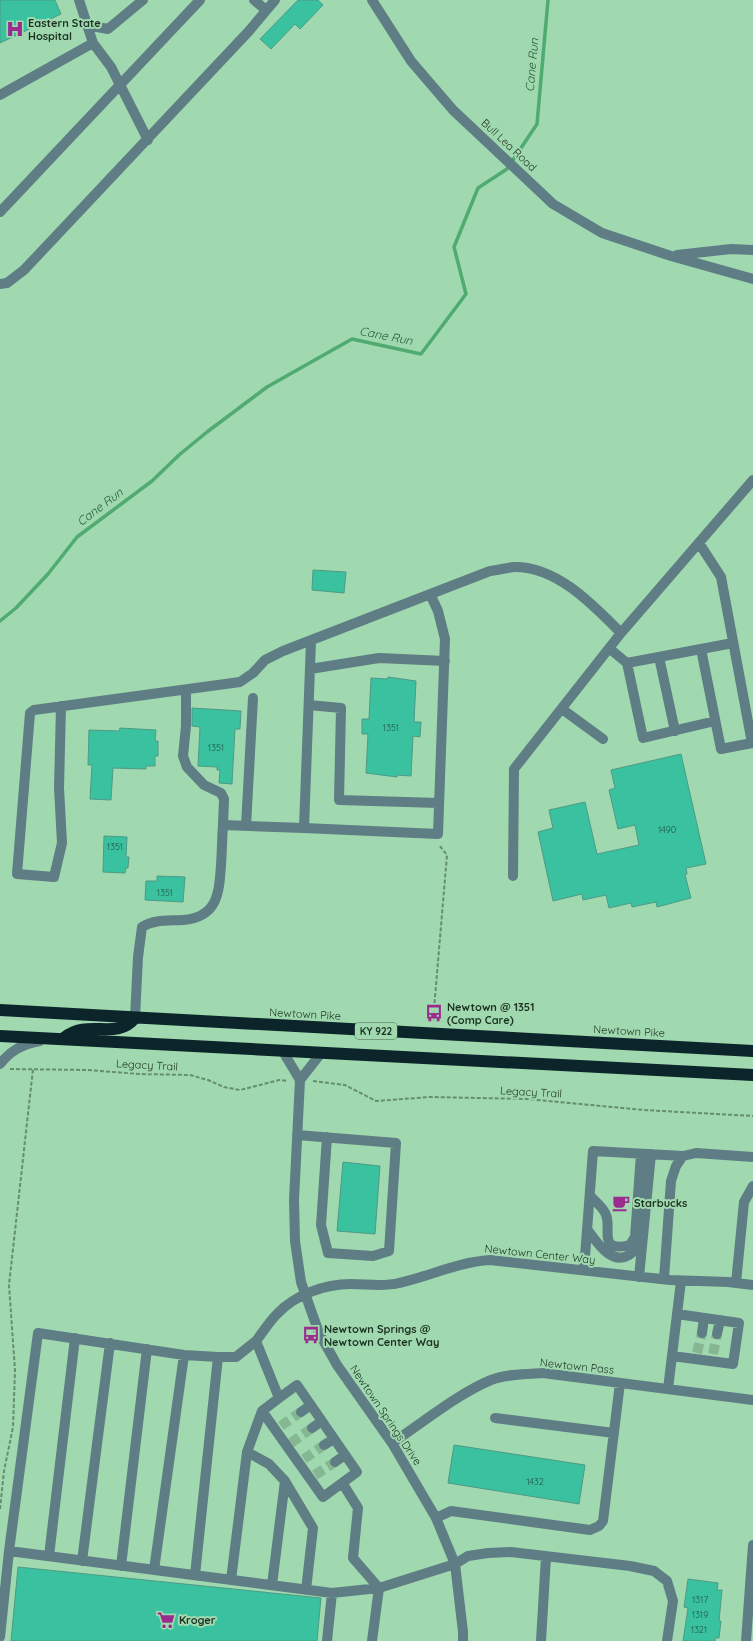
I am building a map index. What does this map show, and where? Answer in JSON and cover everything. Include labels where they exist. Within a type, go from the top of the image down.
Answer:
[{"type":"highway","name":"Newtown Pike","points":[[0,1010],[753,1051]]},
{"type":"highway","points":[[63,1038],[69,1034],[86,1029],[122,1029],[129,1025],[135,1018]]},
{"type":"highway","name":"KY 922","points":[[0,1036],[753,1074]]},
{"type":"street","points":[[79,0],[93,43],[111,67],[148,140]]},
{"type":"street","points":[[86,25],[108,30],[143,0]]},
{"type":"street","points":[[0,212],[200,0]]},
{"type":"street","points":[[254,0],[266,10]]},
{"type":"street","points":[[0,284],[7,283],[24,270],[148,140],[275,0]]},
{"type":"street","name":"Bull Lea Road","points":[[372,0],[411,61],[466,123],[524,175],[552,204],[602,233],[671,256],[753,279]]},
{"type":"street","points":[[0,95],[93,43]]},
{"type":"street","name":"Bull Lea Road","points":[[671,256],[732,249],[753,250]]},
{"type":"street","points":[[513,876],[514,769],[610,649],[621,633],[753,480]]},
{"type":"street","points":[[699,543],[721,577],[752,743],[721,750],[701,649]]},
{"type":"street","points":[[61,706],[59,788],[62,843],[54,877],[17,874],[30,713],[34,710],[61,706],[186,690],[240,682],[253,673],[265,660],[283,650],[311,641],[490,571],[515,567],[548,574],[569,587],[621,633]]},
{"type":"street","points":[[223,825],[438,834],[445,661],[443,632],[438,611],[430,594]]},
{"type":"street","points":[[304,828],[311,641]]},
{"type":"street","points":[[627,663],[733,643]]},
{"type":"street","points":[[610,649],[627,663],[643,738],[715,722]]},
{"type":"street","points":[[659,657],[675,731]]},
{"type":"street","points":[[310,669],[379,658],[445,661]]},
{"type":"street","points":[[135,1018],[138,957],[142,927],[150,921],[194,919],[204,914],[215,902],[219,892],[224,799],[221,793],[200,781],[187,767],[184,756],[186,690]]},
{"type":"street","points":[[246,826],[253,698]]},
{"type":"street","points":[[309,705],[341,708],[339,800],[439,803]]},
{"type":"street","points":[[562,709],[603,739]]},
{"type":"street","points":[[3,1067],[5,1058],[24,1044],[51,1039]]},
{"type":"street","points":[[282,1050],[300,1080],[322,1052]]},
{"type":"street","name":"Newtown Springs Drive","points":[[300,1080],[294,1200],[295,1241],[301,1282],[319,1333],[334,1358],[392,1443],[436,1518],[455,1564],[463,1632],[462,1641]]},
{"type":"street","points":[[297,1135],[327,1137],[396,1143],[389,1250],[373,1256],[328,1253],[321,1225],[327,1137]]},
{"type":"street","points":[[584,1270],[594,1151],[683,1156],[696,1153],[753,1157]]},
{"type":"street","points":[[590,1196],[606,1215],[606,1237],[609,1242],[621,1248],[630,1245],[635,1237],[646,1154]]},
{"type":"street","points":[[639,1277],[643,1240],[646,1154]]},
{"type":"street","points":[[664,1279],[671,1181],[676,1166],[683,1156]]},
{"type":"street","points":[[736,1283],[744,1202],[753,1186]]},
{"type":"street","points":[[587,1229],[603,1251],[617,1257],[624,1258],[631,1254],[643,1240]]},
{"type":"street","name":"Newtown Center Way","points":[[10,1551],[38,1333],[184,1355],[236,1357],[256,1341],[277,1314],[306,1294],[328,1286],[343,1284],[383,1285],[399,1283],[476,1261],[490,1260],[681,1281],[753,1285]]},
{"type":"street","points":[[668,1389],[681,1281]]},
{"type":"street","points":[[672,1356],[712,1358],[733,1364],[739,1323],[677,1314]]},
{"type":"street","points":[[702,1333],[704,1318]]},
{"type":"street","points":[[717,1334],[720,1320]]},
{"type":"street","points":[[49,1556],[74,1338]]},
{"type":"street","points":[[256,1341],[279,1398]]},
{"type":"street","points":[[82,1561],[110,1344]]},
{"type":"street","points":[[121,1566],[146,1349]]},
{"type":"street","points":[[154,1570],[184,1355]]},
{"type":"street","points":[[195,1575],[218,1357]]},
{"type":"street","name":"Newtown Pass","points":[[392,1443],[467,1393],[491,1380],[514,1374],[543,1373],[753,1400]]},
{"type":"street","points":[[436,1518],[451,1511],[590,1530],[599,1526],[604,1521],[620,1383]]},
{"type":"street","points":[[231,1580],[247,1452],[262,1410],[297,1385],[357,1472],[343,1484],[323,1497],[313,1477],[278,1428],[262,1410]]},
{"type":"street","points":[[301,1412],[311,1405]]},
{"type":"street","points":[[495,1418],[614,1433]]},
{"type":"street","points":[[312,1428],[322,1421]]},
{"type":"street","points":[[324,1446],[334,1439]]},
{"type":"street","points":[[247,1452],[269,1464],[285,1481],[313,1528],[306,1590]]},
{"type":"street","points":[[334,1462],[345,1455]]},
{"type":"street","points":[[272,1585],[285,1481]]},
{"type":"street","points":[[343,1484],[358,1508],[353,1558],[379,1588],[372,1641]]},
{"type":"street","points":[[749,1622],[753,1546]]},
{"type":"street","points":[[0,1637],[10,1551],[332,1593],[379,1588],[455,1564],[468,1556],[511,1552],[630,1566],[654,1571],[667,1581],[673,1601],[667,1641]]},
{"type":"street","points":[[541,1641],[546,1557]]},
{"type":"street","points":[[327,1641],[332,1593]]},
{"type":"street","points":[[746,1641],[753,1607]]},
{"type":"path","points":[[434,1021],[447,855],[439,847],[438,834]]},
{"type":"path","name":"Legacy Trail","points":[[3,1067],[190,1075],[208,1080],[224,1087],[240,1090],[279,1080],[289,1081]]},
{"type":"path","points":[[0,1509],[4,1471],[13,1427],[15,1370],[9,1286],[32,1069]]},
{"type":"path","name":"Legacy Trail","points":[[311,1081],[344,1085],[376,1101],[430,1097],[527,1099],[644,1110],[753,1116]]},
{"type":"building","name":"Eastern State Hospital","points":[[0,0],[55,0],[61,14],[0,43]]},
{"type":"building","points":[[298,0],[318,0],[323,5],[300,29],[295,24],[271,49],[260,39]]},
{"type":"building","points":[[313,570],[346,572],[344,593],[312,590]]},
{"type":"building","points":[[388,677],[416,681],[414,722],[421,722],[420,737],[413,736],[411,776],[397,775],[397,777],[366,773],[368,734],[362,734],[362,719],[369,719],[371,678],[388,679]]},
{"type":"building","points":[[192,708],[241,711],[240,729],[235,729],[232,784],[219,783],[220,770],[217,770],[217,767],[198,766],[200,727],[192,726]]},
{"type":"building","points":[[120,728],[156,730],[155,741],[158,741],[158,756],[155,756],[155,766],[146,766],[146,769],[113,768],[111,800],[90,799],[92,765],[88,765],[89,730],[119,731]]},
{"type":"building","points":[[681,754],[706,864],[686,868],[687,874],[685,875],[691,898],[657,907],[656,902],[632,907],[631,903],[609,908],[606,895],[583,900],[582,894],[553,901],[538,832],[553,828],[549,810],[585,802],[597,854],[639,845],[635,825],[618,829],[609,790],[615,788],[611,770]]},
{"type":"building","points":[[104,836],[127,837],[126,857],[129,857],[128,868],[126,868],[125,873],[103,872]]},
{"type":"building","points":[[157,876],[185,877],[183,902],[145,900],[146,881],[157,881]]},
{"type":"building","points":[[343,1162],[380,1166],[375,1234],[337,1231]]},
{"type":"building","points":[[454,1445],[585,1465],[579,1504],[448,1483]]},
{"type":"building","name":"Kroger","points":[[18,1567],[321,1598],[317,1641],[11,1641]]},
{"type":"building","points":[[688,1579],[718,1583],[717,1590],[722,1590],[719,1638],[715,1638],[715,1641],[683,1641],[688,1608],[684,1607]]},
{"type":"waterway","name":"Cane Run","points":[[0,621],[16,608],[48,574],[77,537],[152,481],[179,455],[207,432],[267,387],[352,339],[421,354],[466,294],[454,247],[478,188],[507,169],[537,124],[548,0]]},
{"type":"tunnel","points":[[697,1353],[702,1333]]},
{"type":"tunnel","points":[[713,1354],[717,1334]]},
{"type":"tunnel","points":[[281,1426],[301,1412]]},
{"type":"tunnel","points":[[291,1443],[312,1428]]},
{"type":"tunnel","points":[[304,1459],[324,1445]]},
{"type":"tunnel","points":[[315,1475],[335,1462]]},
{"type":"place","name":"Eastern State Hospital","points":[[15,29]]},
{"type":"place","name":"Newtown @ 1351 (Comp Care)","points":[[434,1013]]},
{"type":"place","name":"Starbucks","points":[[621,1203]]},
{"type":"place","name":"Newtown Springs @ Newtown Center Way","points":[[311,1335]]},
{"type":"place","name":"Kroger","points":[[166,1620]]}]
